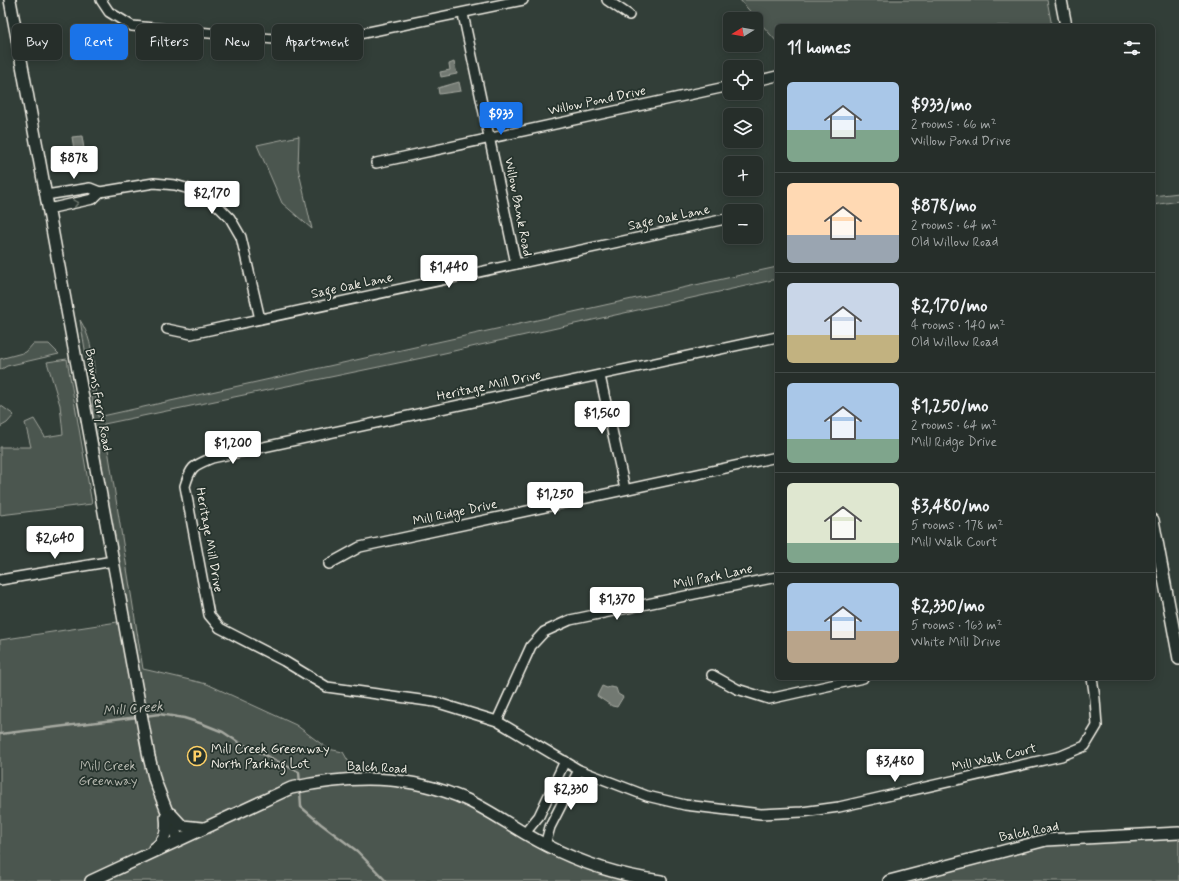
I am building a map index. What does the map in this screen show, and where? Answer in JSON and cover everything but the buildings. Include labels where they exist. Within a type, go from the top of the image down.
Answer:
[{"type":"street","name":"Browns Ferry Road","points":[[10,0],[149,757],[178,840]]},
{"type":"street","points":[[101,0],[109,12],[132,26],[307,42],[325,41],[463,14],[523,0]]},
{"type":"street","points":[[607,0],[629,15]]},
{"type":"street","points":[[1061,0],[1066,24]]},
{"type":"street","name":"Willow Bank Road","points":[[463,14],[491,138],[516,264]]},
{"type":"street","points":[[763,79],[775,76]]},
{"type":"street","name":"Willow Pond Drive","points":[[376,163],[723,88]]},
{"type":"street","points":[[46,196],[90,188],[100,192],[154,183],[174,185],[193,190],[212,200],[230,218],[241,237],[260,319]]},
{"type":"street","points":[[48,209],[93,199],[100,192]]},
{"type":"street","name":"Sage Oak Lane","points":[[167,329],[191,334],[723,220]]},
{"type":"street","name":"Heritage Mill Drive","points":[[647,796],[579,770],[497,721],[435,702],[327,688],[284,661],[220,628],[209,615],[185,486],[190,471],[212,458],[775,337]]},
{"type":"street","points":[[600,376],[625,490]]},
{"type":"street","name":"Mill Ridge Drive","points":[[329,564],[360,547],[775,457]]},
{"type":"street","points":[[1155,531],[1179,659]]},
{"type":"street","points":[[0,580],[113,561]]},
{"type":"street","name":"Mill Park Lane","points":[[497,721],[531,646],[544,632],[570,620],[775,577]]},
{"type":"street","points":[[712,675],[737,689],[769,699],[854,680]]},
{"type":"street","name":"Mill Walk Court","points":[[647,796],[686,805],[762,814],[802,812],[839,807],[1060,756],[1085,746],[1097,726],[1096,699],[1092,680]]},
{"type":"street","points":[[526,833],[540,816],[565,762]]},
{"type":"street","points":[[545,845],[550,827],[579,770]]},
{"type":"street","name":"Balch Road","points":[[91,881],[291,788],[326,781],[358,778],[396,780],[428,787],[466,800],[508,822],[545,845],[585,863],[661,881]]},
{"type":"street","name":"Browns Ferry Road","points":[[164,803],[174,820],[182,826],[204,828]]},
{"type":"street","name":"Browns Ferry Road","points":[[147,855],[160,844],[167,828],[164,803]]},
{"type":"street","name":"Balch Road","points":[[889,881],[1046,840],[1179,833]]},
{"type":"green space","points":[[740,0],[1047,0],[1052,24],[775,24],[775,40],[763,26],[763,12],[751,12]]},
{"type":"green space","points":[[299,136],[298,168],[312,229],[282,203],[257,145]]},
{"type":"green space","points":[[89,159],[90,168],[74,171],[72,162]]},
{"type":"green space","points":[[1179,193],[1179,201],[1155,205],[1155,196]]},
{"type":"green space","name":"Mill Creek Greenway","points":[[775,267],[775,279],[422,358],[104,424],[143,669],[207,684],[296,725],[328,749],[343,752],[358,778],[396,781],[466,800],[545,845],[661,881],[0,881],[0,640],[124,621],[137,668],[93,415],[92,390],[80,320],[90,342],[94,367],[98,417]]},
{"type":"green space","points":[[33,344],[49,344],[59,354],[7,366],[0,370],[0,359],[26,352]]},
{"type":"green space","points":[[67,359],[92,504],[0,515],[0,447],[31,447],[25,423],[34,419],[45,437],[63,434],[60,405],[47,362]]},
{"type":"green space","points":[[0,405],[14,415],[7,423],[0,427]]},
{"type":"green space","points":[[1179,833],[1179,881],[889,881],[1046,840]]},
{"type":"shaded area","points":[[454,62],[457,74],[441,77],[440,72],[450,70],[449,64]]},
{"type":"shaded area","points":[[459,82],[461,91],[439,94],[438,88]]},
{"type":"shaded area","points":[[82,136],[85,155],[75,156],[72,137]]},
{"type":"shaded area","points":[[602,686],[607,688],[616,688],[618,694],[623,697],[617,707],[612,706],[597,696]]},
{"type":"waterway","name":"Mill Creek","points":[[145,716],[159,714],[184,718],[223,732],[238,742],[299,772],[300,784]]},
{"type":"waterway","name":"Mill Creek","points":[[0,734],[138,717]]},
{"type":"waterway","name":"Mill Creek","points":[[300,789],[301,807],[357,851],[386,881]]},
{"type":"place","name":"Mill Creek Greenway North Parking Lot","points":[[197,756]]}]
